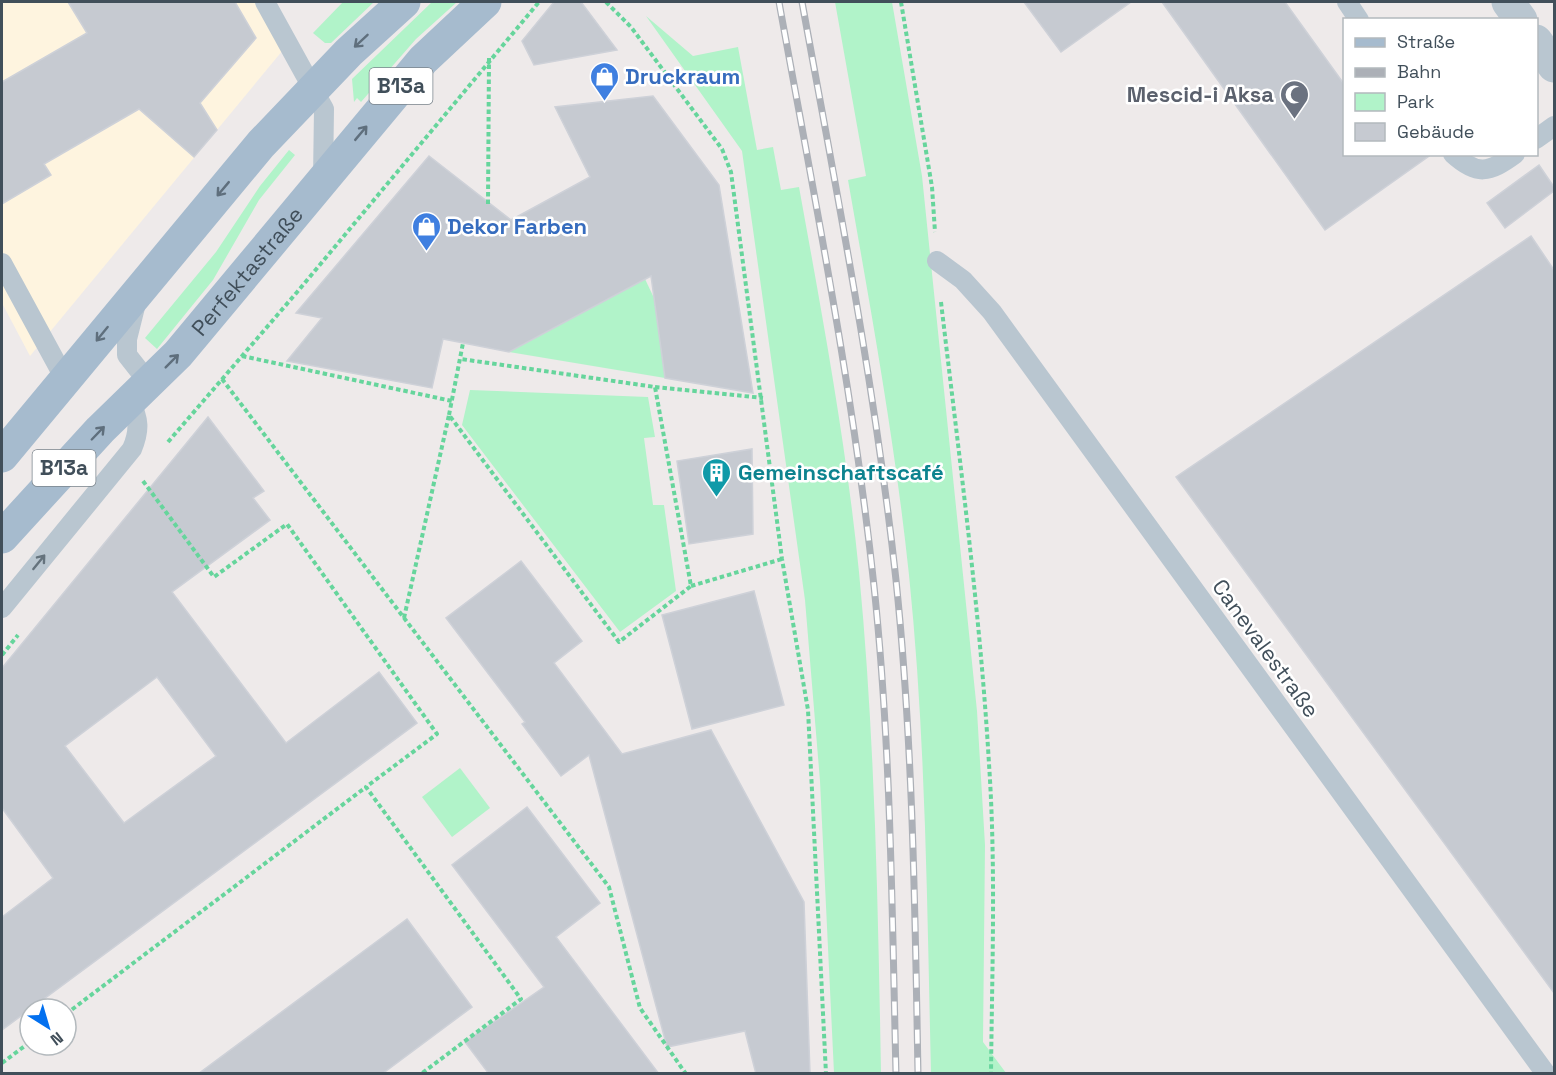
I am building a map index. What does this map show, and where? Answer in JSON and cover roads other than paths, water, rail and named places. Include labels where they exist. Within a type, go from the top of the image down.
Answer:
[{"type":"main road","name":"B13a","points":[[2,456],[261,144],[313,88],[404,2]]},
{"type":"main road","name":"Perfektastraße","points":[[2,537],[193,337],[423,60],[485,2]]},
{"type":"street","points":[[1508,2],[1520,18]]},
{"type":"street","points":[[1538,44],[1554,66]]},
{"type":"lane","points":[[265,2],[313,88],[325,119],[323,178]]},
{"type":"lane","points":[[1347,2],[1358,18]]},
{"type":"lane","points":[[1538,138],[1554,126]]},
{"type":"lane","points":[[1455,156],[1468,168],[1485,171],[1502,164],[1512,156]]},
{"type":"lane","name":"Canevalestraße","points":[[937,261],[963,280],[992,312],[1546,1074]]},
{"type":"lane","points":[[2,262],[65,380]]},
{"type":"lane","points":[[2,608],[132,449],[138,435],[139,392],[126,348],[140,289]]},
{"type":"railway","points":[[779,2],[844,366],[874,586],[887,768],[896,1074]]},
{"type":"railway","points":[[802,2],[866,362],[896,580],[910,765],[918,1074]]},
{"type":"place","name":"Druckraum","points":[[604,102]]},
{"type":"place","name":"Mescid-i Aksa","points":[[1295,120]]},
{"type":"place","name":"Dekor Farben","points":[[426,252]]},
{"type":"place","name":"Gemeinschaftscafé","points":[[717,498]]}]
